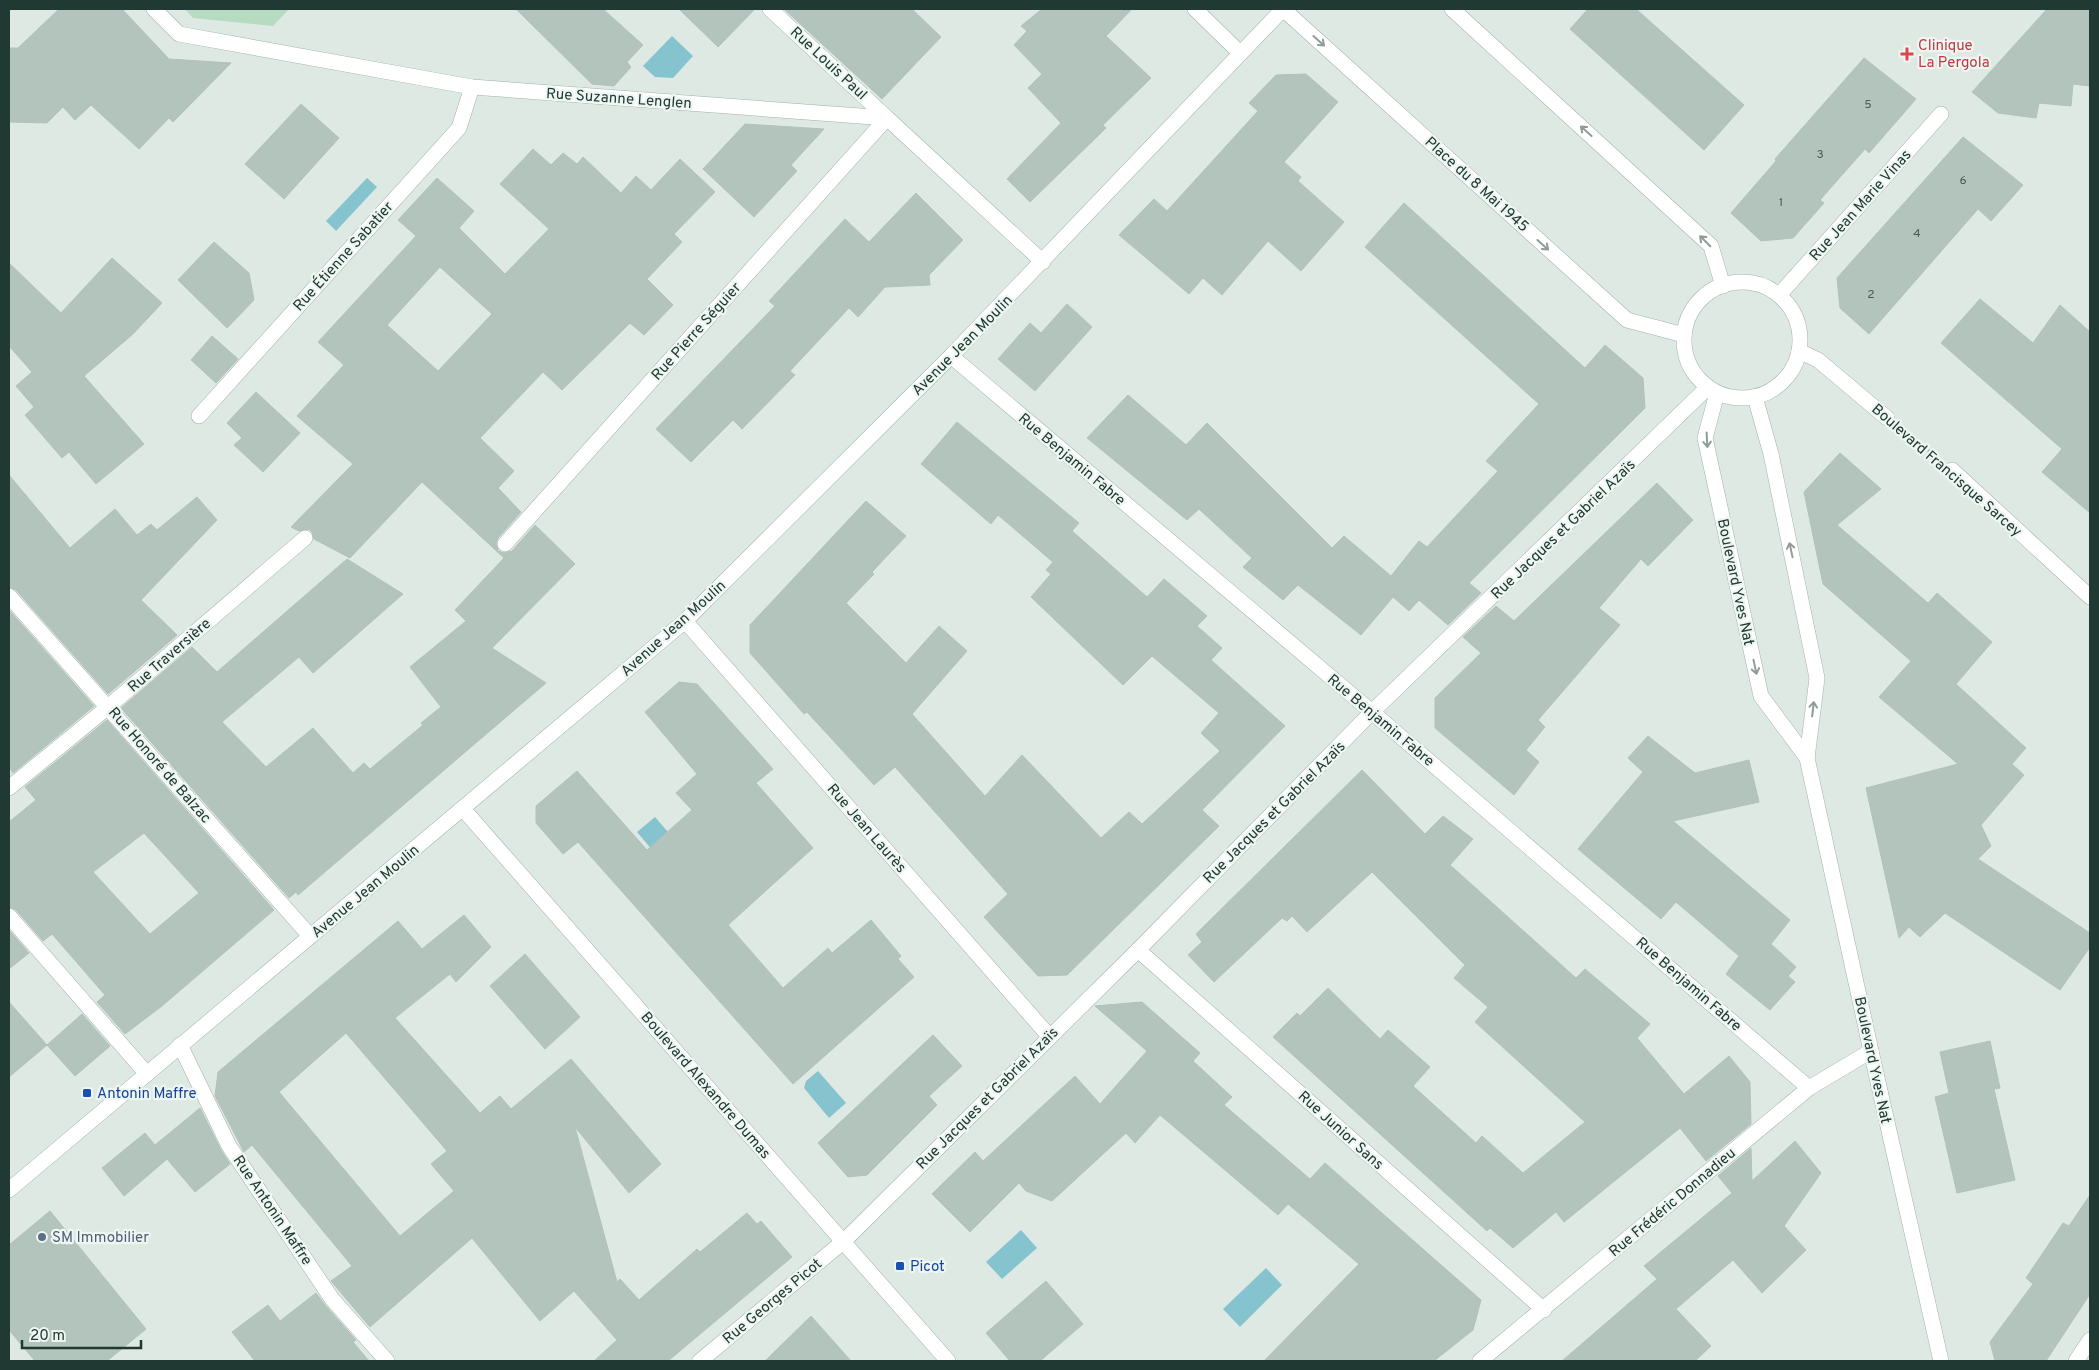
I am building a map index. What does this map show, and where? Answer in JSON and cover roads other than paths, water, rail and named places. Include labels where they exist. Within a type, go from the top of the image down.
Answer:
[{"type":"street","name":"Rue Suzanne Lenglen","points":[[154,9],[179,34],[472,86],[887,118]]},
{"type":"street","name":"Rue Louis Paul","points":[[770,9],[887,118]]},
{"type":"street","points":[[1195,9],[1240,53]]},
{"type":"street","name":"Avenue Jean Moulin","points":[[9,1190],[685,621],[1043,262],[1283,9]]},
{"type":"street","name":"Place du 8 Mai 1945","points":[[1283,9],[1627,320],[1684,334]]},
{"type":"street","points":[[1452,9],[1711,246],[1723,286]]},
{"type":"street","name":"Rue Étienne Sabatier","points":[[199,416],[459,128],[472,86]]},
{"type":"street","name":"Rue Jean Marie Vinas","points":[[1779,295],[1941,114]]},
{"type":"street","points":[[887,118],[1043,262]]},
{"type":"street","name":"Rue Pierre Séguier","points":[[505,544],[887,118]]},
{"type":"street","points":[[1742,282],[1762,286],[1779,295],[1792,311],[1799,330],[1799,351],[1791,372],[1775,388],[1755,397],[1736,398],[1712,390],[1693,373],[1685,355],[1684,334],[1690,314],[1704,296],[1723,286],[1742,282]]},
{"type":"street","name":"Boulevard Francisque Sarcey","points":[[1799,351],[1818,360],[1887,418]]},
{"type":"street","name":"Rue Benjamin Fabre","points":[[951,356],[1372,712],[1809,1088]]},
{"type":"street","name":"Rue Jacques et Gabriel Azaïs","points":[[844,1241],[1138,950],[1372,712],[1712,390]]},
{"type":"street","name":"Boulevard Yves Nat","points":[[1712,390],[1705,438],[1761,696],[1807,758]]},
{"type":"street","name":"Boulevard Yves Nat","points":[[1755,397],[1770,454],[1817,678],[1807,758],[1941,1361]]},
{"type":"street","name":"Boulevard Francisque Sarcey","points":[[1952,470],[2090,597]]},
{"type":"street","name":"Rue Traversière","points":[[9,788],[108,707],[305,538]]},
{"type":"street","name":"Rue Honoré de Balzac","points":[[9,596],[310,936]]},
{"type":"street","name":"Rue Jean Laurès","points":[[685,621],[1049,1036]]},
{"type":"street","name":"Boulevard Alexandre Dumas","points":[[463,809],[948,1361]]},
{"type":"street","points":[[9,916],[147,1074]]},
{"type":"street","name":"Rue Junior Sans","points":[[1138,950],[1544,1310]]},
{"type":"street","name":"Rue Antonin Maffre","points":[[180,1045],[229,1146],[332,1298],[387,1361]]},
{"type":"street","name":"Rue Frédéric Donnadieu","points":[[1480,1361],[1544,1310],[1809,1088],[1871,1051]]},
{"type":"street","name":"Rue Georges Picot","points":[[700,1361],[844,1241]]},
{"type":"street","points":[[2076,1361],[2090,1340]]},
{"type":"water","points":[[672,36],[693,56],[673,78],[655,77],[643,66]]},
{"type":"water","points":[[367,178],[377,187],[336,231],[326,221]]},
{"type":"water","points":[[655,817],[681,847],[664,864],[637,832]]},
{"type":"water","points":[[818,1071],[846,1103],[829,1118],[804,1088],[806,1081]]},
{"type":"water","points":[[1021,1230],[1037,1248],[1002,1279],[986,1262]]},
{"type":"water","points":[[1266,1268],[1282,1285],[1240,1327],[1223,1309]]},
{"type":"place","name":"Clinique La Pergola","points":[[1907,54]]},
{"type":"place","name":"Antonin Maffre","points":[[87,1093]]},
{"type":"place","name":"SM Immobilier","points":[[42,1237]]},
{"type":"place","name":"Picot","points":[[900,1266]]}]
